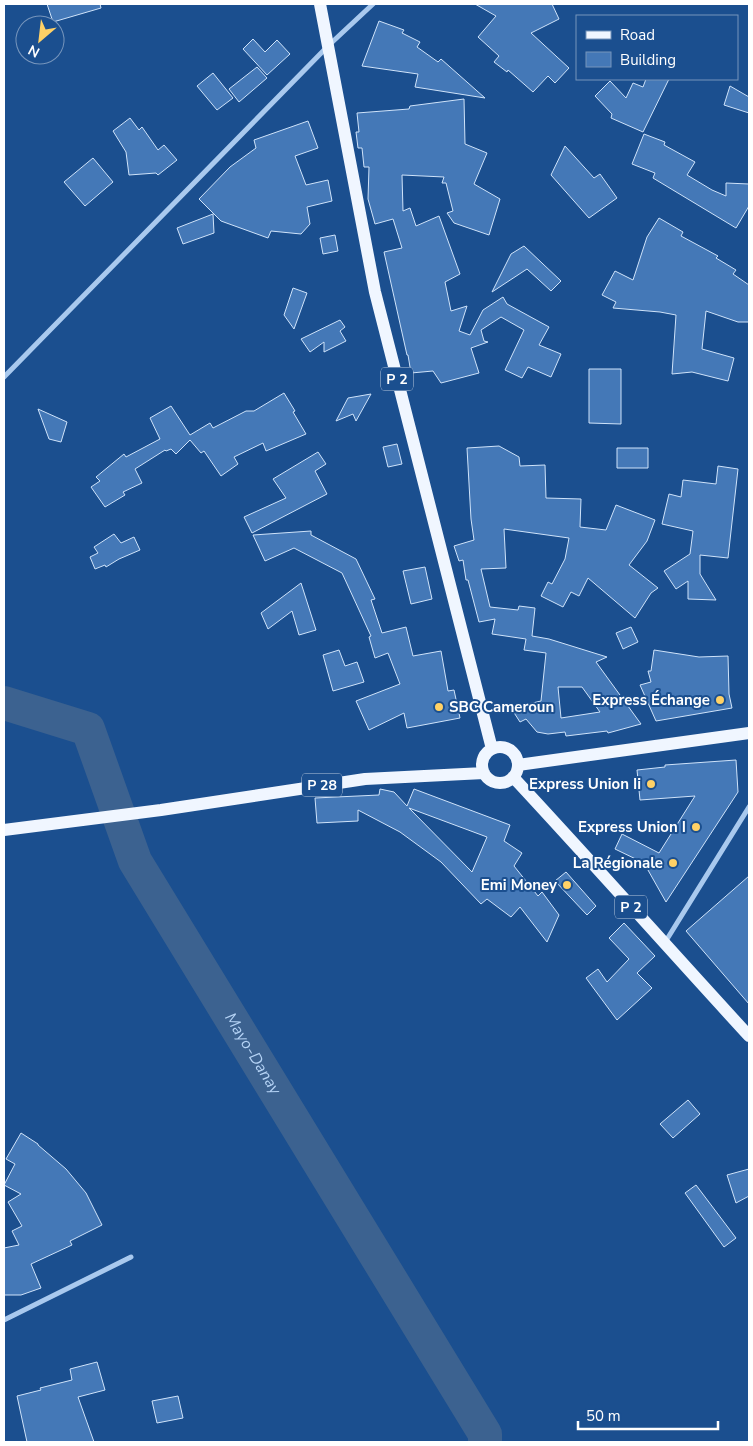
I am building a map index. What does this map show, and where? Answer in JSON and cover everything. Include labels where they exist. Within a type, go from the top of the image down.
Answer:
[{"type":"main road","name":"P 2","points":[[320,4],[375,292],[492,749]]},
{"type":"main road","points":[[518,765],[749,733]]},
{"type":"main road","points":[[499,748],[512,752],[518,765],[513,777],[501,783],[488,778],[482,766],[483,759],[487,753],[492,749],[499,748]]},
{"type":"main road","name":"P 28","points":[[4,830],[161,810],[365,779],[484,773]]},
{"type":"main road","name":"P 2","points":[[513,777],[590,859],[664,944],[749,1036]]},
{"type":"street","points":[[4,377],[328,46],[373,4]]},
{"type":"street","points":[[664,944],[749,807]]},
{"type":"street","points":[[4,1320],[131,1258]]},
{"type":"building","points":[[47,4],[100,4],[101,8],[65,18],[65,15],[51,15]]},
{"type":"building","points":[[475,4],[552,4],[559,19],[531,33],[569,68],[555,83],[548,76],[533,92],[508,70],[507,72],[494,62],[499,56],[478,37],[496,16]]},
{"type":"building","points":[[379,21],[404,30],[402,33],[420,42],[417,47],[438,62],[441,59],[485,98],[415,87],[418,74],[362,66]]},
{"type":"building","points":[[253,39],[265,52],[277,40],[290,54],[267,75],[243,49]]},
{"type":"building","points":[[257,67],[267,78],[239,102],[229,89]]},
{"type":"building","points":[[213,73],[233,98],[217,110],[197,86]]},
{"type":"building","points":[[646,80],[669,80],[643,132],[611,118],[612,114],[595,96],[610,81],[626,98],[633,83],[643,87]]},
{"type":"building","points":[[730,86],[749,97],[749,113],[724,105]]},
{"type":"building","points":[[464,99],[465,144],[487,153],[474,184],[500,199],[489,235],[454,223],[447,213],[453,211],[446,183],[442,183],[444,177],[402,175],[403,211],[410,208],[416,226],[439,216],[460,274],[445,282],[451,311],[467,306],[459,331],[470,335],[483,310],[503,297],[507,304],[549,327],[539,345],[561,354],[551,377],[528,367],[522,378],[505,370],[524,330],[501,317],[481,330],[484,341],[488,342],[471,348],[479,373],[441,383],[433,371],[411,373],[384,252],[402,248],[393,219],[375,224],[368,199],[369,167],[364,167],[362,148],[358,148],[356,132],[359,132],[357,113],[409,109],[410,106]]},
{"type":"building","points":[[130,118],[139,130],[142,127],[158,150],[164,145],[177,160],[158,175],[156,173],[129,175],[126,152],[113,131]]},
{"type":"building","points":[[308,121],[318,148],[295,156],[306,185],[328,180],[332,201],[307,207],[310,224],[301,234],[271,231],[268,238],[221,221],[199,199],[230,167],[256,148],[254,140]]},
{"type":"building","points":[[644,134],[665,142],[664,145],[695,162],[687,175],[712,190],[726,196],[726,183],[749,184],[749,206],[736,228],[653,178],[655,173],[632,164]]},
{"type":"building","points":[[565,146],[594,178],[600,174],[617,198],[589,218],[551,175]]},
{"type":"building","points":[[93,158],[113,182],[85,206],[64,182]]},
{"type":"building","points":[[213,214],[214,233],[183,244],[177,228]]},
{"type":"building","points":[[659,218],[683,232],[681,236],[718,256],[716,258],[736,270],[733,274],[749,285],[749,322],[738,322],[706,311],[702,349],[734,358],[728,381],[692,372],[672,374],[676,315],[613,308],[616,302],[602,295],[615,271],[633,280],[647,237]]},
{"type":"building","points":[[335,235],[338,251],[323,254],[320,238]]},
{"type":"building","points":[[524,246],[561,281],[551,291],[527,269],[492,292],[511,254]]},
{"type":"building","points":[[293,288],[307,293],[294,329],[284,315]]},
{"type":"building","points":[[340,320],[345,327],[340,331],[346,341],[324,352],[324,342],[310,352],[301,339]]},
{"type":"building","points":[[589,369],[621,369],[621,424],[589,423]]},
{"type":"building","points":[[284,393],[306,434],[266,451],[263,443],[234,457],[238,464],[221,476],[204,451],[201,453],[190,440],[176,454],[171,449],[165,450],[135,469],[142,483],[123,492],[125,495],[105,507],[91,487],[100,481],[96,477],[124,454],[126,457],[160,439],[150,418],[171,406],[190,435],[210,423],[213,428],[246,411],[254,411]]},
{"type":"building","points":[[371,394],[356,421],[353,414],[336,421],[348,398]]},
{"type":"building","points":[[38,409],[67,422],[61,442],[49,439]]},
{"type":"building","points":[[397,444],[402,464],[388,467],[383,447]]},
{"type":"building","points":[[499,446],[519,457],[520,466],[545,465],[546,498],[581,499],[580,527],[606,530],[616,505],[655,520],[647,541],[629,565],[658,588],[651,593],[635,618],[588,578],[579,596],[571,592],[563,607],[541,596],[548,582],[552,584],[565,559],[569,538],[504,529],[506,568],[481,569],[490,607],[518,610],[519,606],[535,608],[532,636],[549,639],[607,657],[596,662],[641,724],[608,733],[607,731],[566,736],[565,732],[548,734],[537,732],[526,719],[520,722],[511,708],[541,701],[546,653],[524,650],[526,639],[492,634],[495,619],[479,622],[468,580],[466,580],[463,560],[459,561],[454,546],[474,540],[467,448]],"holes":[[[558,687],[582,687],[600,712],[561,718]]]},
{"type":"building","points":[[617,448],[648,448],[648,468],[617,468]]},
{"type":"building","points":[[318,452],[326,464],[315,471],[327,494],[252,533],[244,517],[286,498],[273,479]]},
{"type":"building","points":[[718,466],[738,469],[728,558],[700,555],[700,574],[716,600],[688,599],[688,581],[676,589],[664,571],[690,554],[693,531],[662,524],[669,494],[681,497],[683,480],[716,484]]},
{"type":"building","points":[[311,531],[311,535],[356,559],[375,599],[371,600],[382,633],[406,627],[413,656],[441,651],[448,691],[454,690],[460,718],[407,728],[404,713],[369,730],[356,701],[400,684],[388,653],[375,658],[369,637],[371,636],[342,573],[294,548],[265,561],[253,535]]},
{"type":"building","points":[[114,534],[121,543],[134,537],[140,550],[106,567],[105,565],[95,569],[90,557],[98,553],[94,547]]},
{"type":"building","points":[[425,567],[432,599],[411,604],[403,571]]},
{"type":"building","points":[[301,583],[316,630],[299,635],[292,611],[268,629],[261,613]]},
{"type":"building","points":[[631,627],[638,642],[623,649],[616,633]]},
{"type":"building","points":[[339,650],[345,666],[357,662],[364,682],[333,691],[323,655]]},
{"type":"building","points":[[654,650],[699,657],[728,656],[729,694],[732,708],[656,721],[640,685],[651,682],[648,671],[651,671]]},
{"type":"building","points":[[736,760],[738,792],[666,902],[644,863],[615,849],[622,834],[659,853],[695,796],[640,800],[637,770],[665,767],[665,765]]},
{"type":"building","points":[[380,789],[394,792],[407,806],[414,789],[510,825],[504,841],[522,853],[514,866],[538,896],[542,892],[559,915],[547,942],[520,907],[511,917],[487,899],[481,904],[441,862],[400,832],[358,810],[358,821],[317,823],[315,798],[379,795]],"holes":[[[409,808],[487,837],[472,872]]]},
{"type":"building","points":[[566,872],[596,906],[587,915],[555,881]]},
{"type":"building","points":[[749,876],[749,1004],[686,931]]},
{"type":"building","points":[[624,923],[655,956],[637,973],[652,988],[617,1020],[586,978],[598,969],[607,982],[629,959],[609,938]]},
{"type":"building","points":[[688,1100],[700,1114],[673,1138],[660,1124]]},
{"type":"building","points":[[21,1133],[38,1144],[66,1169],[86,1193],[102,1225],[70,1241],[72,1245],[31,1264],[41,1288],[21,1295],[4,1295],[4,1248],[19,1245],[12,1231],[22,1226],[8,1202],[21,1194],[4,1185],[15,1164],[6,1159]]},
{"type":"building","points":[[749,1169],[749,1196],[736,1203],[727,1175]]},
{"type":"building","points":[[696,1185],[736,1238],[724,1247],[685,1193]]},
{"type":"building","points":[[97,1362],[105,1390],[78,1397],[94,1442],[27,1442],[17,1396],[72,1380],[70,1369]]},
{"type":"building","points":[[178,1396],[183,1418],[157,1423],[152,1401]]},
{"type":"waterway","name":"Mayo-Danay","points":[[4,703],[88,729],[135,861],[485,1434],[485,1442]]},
{"type":"place","name":"Express Échange","points":[[720,700]]},
{"type":"place","name":"SBC Cameroun","points":[[439,707]]},
{"type":"place","name":"Express Union Ii","points":[[651,784]]},
{"type":"place","name":"Express Union I","points":[[696,827]]},
{"type":"place","name":"La Régionale","points":[[673,863]]},
{"type":"place","name":"Emi Money","points":[[567,885]]}]
